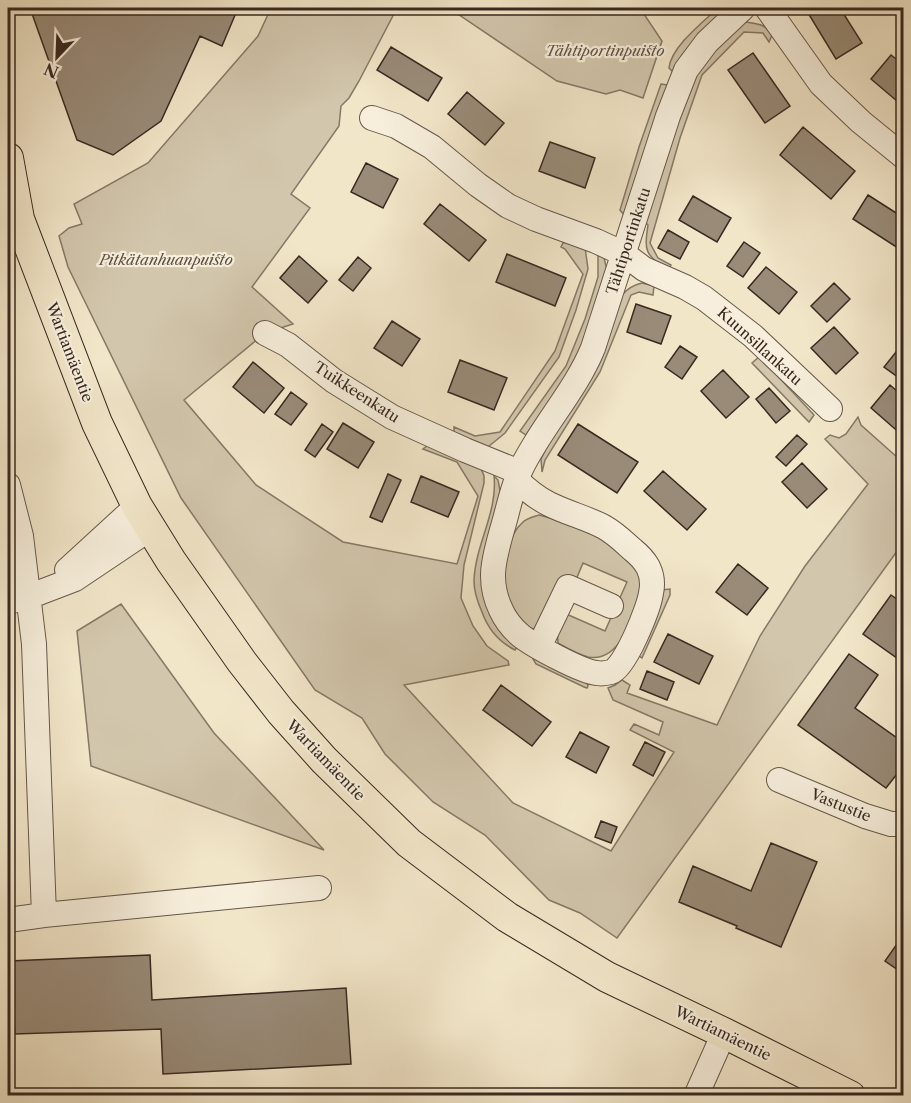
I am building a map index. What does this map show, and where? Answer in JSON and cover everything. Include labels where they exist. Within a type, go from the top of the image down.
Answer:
[{"type":"main road","name":"Wartiamäentie","points":[[8,158],[14,210],[97,423],[144,517],[171,561],[242,662],[281,712],[324,760],[409,843],[507,917],[607,977],[850,1095]]},
{"type":"street","name":"Tähtiportinkatu","points":[[518,476],[530,493],[548,504],[604,528],[622,540],[648,567],[652,580],[647,608],[627,655],[616,670],[596,674],[538,647],[521,635],[509,624],[501,612],[493,590],[493,565],[518,476],[547,423],[586,366],[668,116],[686,70],[707,42],[743,8]]},
{"type":"street","points":[[767,8],[821,84],[903,157]]},
{"type":"street","name":"Kuunsillankatu","points":[[372,118],[396,126],[432,147],[478,185],[508,206],[624,254],[644,269],[704,298],[753,336],[830,410]]},
{"type":"street","name":"Tuikkeenkatu","points":[[265,333],[288,345],[334,381],[392,417],[518,476]]},
{"type":"street","points":[[8,485],[21,536],[26,597],[34,644],[44,915]]},
{"type":"street","points":[[26,597],[75,579],[144,517]]},
{"type":"street","points":[[538,647],[568,587],[611,606]]},
{"type":"street","name":"Vastustie","points":[[779,780],[865,816],[891,824],[903,824]]},
{"type":"street","points":[[8,920],[319,888]]},
{"type":"street","points":[[696,1095],[724,1033]]},
{"type":"green space","name":"Pitkätanhuanpuisto","points":[[271,8],[397,8],[359,81],[349,98],[341,106],[339,126],[291,194],[310,208],[252,287],[293,324],[265,333],[184,400],[256,485],[343,542],[457,564],[478,496],[457,462],[423,449],[427,446],[433,447],[480,466],[484,483],[464,565],[461,598],[473,626],[487,646],[508,661],[509,665],[404,685],[513,803],[611,851],[674,752],[630,730],[634,724],[659,735],[663,722],[613,700],[608,688],[622,680],[630,685],[627,693],[717,725],[760,636],[805,566],[868,484],[825,439],[830,435],[839,438],[846,434],[858,417],[861,425],[898,458],[903,451],[903,543],[617,938],[580,913],[549,900],[485,835],[433,802],[385,754],[362,718],[315,690],[181,498],[68,267],[59,236],[69,228],[82,224],[74,204],[148,163],[258,36]]},
{"type":"green space","name":"Tähtiportinpuisto","points":[[449,8],[640,8],[662,41],[643,98],[620,90],[606,94],[557,81]]},
{"type":"green space","points":[[718,8],[727,8],[690,45],[673,72],[669,68],[671,60],[681,43]]},
{"type":"green space","points":[[746,22],[761,25],[772,35],[769,42],[763,33],[744,32],[702,75],[680,138],[650,243],[658,258],[671,265],[668,270],[648,252],[646,241],[648,225],[646,223],[674,131],[693,81],[705,61],[739,25]]},
{"type":"green space","points":[[661,84],[668,85],[625,216],[620,210]]},
{"type":"green space","points":[[567,242],[585,247],[588,269],[559,357],[505,433],[488,447],[454,432],[454,427],[475,436],[500,432],[555,351],[583,274],[565,249],[561,247]]},
{"type":"green space","points":[[598,252],[604,258],[607,270],[579,355],[526,435],[520,431],[566,366],[585,319],[598,277]]},
{"type":"green space","points":[[642,283],[654,286],[653,295],[639,292],[631,295],[600,372],[545,460],[542,472],[541,459],[622,295],[631,287]]},
{"type":"green space","points":[[759,357],[814,415],[809,422],[752,363]]},
{"type":"green space","points":[[494,476],[498,480],[501,495],[485,553],[518,646],[515,650],[499,639],[487,624],[474,585],[478,554],[493,503]]},
{"type":"green space","points":[[539,515],[596,535],[635,565],[643,586],[631,621],[618,644],[610,652],[600,657],[588,657],[576,653],[558,643],[557,628],[564,613],[605,631],[627,582],[583,563],[575,582],[534,629],[524,624],[508,601],[504,570],[508,548],[516,529],[524,521]]},
{"type":"green space","points":[[670,589],[670,595],[642,658],[637,655],[661,590]]},
{"type":"green space","points":[[121,604],[214,733],[324,850],[91,766],[77,631]]},
{"type":"green space","points":[[534,656],[587,682],[587,688],[536,664]]},
{"type":"building","points":[[30,8],[238,8],[222,46],[200,36],[161,121],[113,155],[77,140]]},
{"type":"building","points":[[805,8],[840,8],[862,43],[836,59]]},
{"type":"building","points":[[391,47],[442,78],[428,101],[377,70]]},
{"type":"building","points":[[753,53],[790,106],[765,123],[728,70]]},
{"type":"building","points":[[891,55],[904,65],[904,107],[871,79]]},
{"type":"building","points":[[467,92],[504,123],[485,145],[448,114]]},
{"type":"building","points":[[803,127],[855,171],[831,199],[780,155]]},
{"type":"building","points":[[550,142],[595,158],[585,188],[539,171]]},
{"type":"building","points":[[366,163],[398,179],[383,208],[351,192]]},
{"type":"building","points":[[868,195],[904,218],[904,246],[901,250],[853,219]]},
{"type":"building","points":[[693,196],[731,218],[717,242],[679,220]]},
{"type":"building","points":[[440,204],[486,240],[469,261],[424,224]]},
{"type":"building","points":[[668,230],[689,242],[680,259],[658,248]]},
{"type":"building","points":[[744,242],[760,253],[743,277],[727,266]]},
{"type":"building","points":[[507,254],[566,278],[555,306],[496,282]]},
{"type":"building","points":[[299,256],[327,281],[308,303],[280,278]]},
{"type":"building","points":[[358,257],[371,268],[353,291],[339,280]]},
{"type":"building","points":[[766,267],[797,292],[779,314],[748,288]]},
{"type":"building","points":[[834,283],[850,299],[827,322],[811,306]]},
{"type":"building","points":[[636,304],[671,316],[661,344],[627,332]]},
{"type":"building","points":[[392,321],[420,339],[402,366],[374,348]]},
{"type":"building","points":[[834,327],[858,353],[836,374],[811,348]]},
{"type":"building","points":[[680,346],[697,357],[682,379],[665,367]]},
{"type":"building","points":[[900,347],[904,350],[904,378],[902,380],[884,367]]},
{"type":"building","points":[[460,360],[507,378],[494,410],[448,392]]},
{"type":"building","points":[[253,362],[284,388],[264,413],[233,387]]},
{"type":"building","points":[[723,370],[749,397],[726,418],[701,391]]},
{"type":"building","points":[[890,385],[904,397],[904,433],[902,435],[871,408]]},
{"type":"building","points":[[769,388],[790,411],[776,423],[756,399]]},
{"type":"building","points":[[291,392],[307,404],[291,425],[275,414]]},
{"type":"building","points":[[343,423],[374,442],[358,468],[327,449]]},
{"type":"building","points":[[322,424],[333,432],[315,457],[305,450]]},
{"type":"building","points":[[578,424],[638,462],[617,493],[558,455]]},
{"type":"building","points":[[797,435],[807,444],[786,466],[776,457]]},
{"type":"building","points":[[802,463],[827,489],[807,508],[782,482]]},
{"type":"building","points":[[663,471],[706,509],[687,530],[644,491]]},
{"type":"building","points":[[388,474],[401,480],[382,522],[370,517]]},
{"type":"building","points":[[421,476],[459,492],[448,517],[411,502]]},
{"type":"building","points":[[738,564],[768,588],[747,615],[716,592]]},
{"type":"building","points":[[891,595],[904,604],[904,663],[863,634]]},
{"type":"building","points":[[668,634],[713,656],[699,684],[654,662]]},
{"type":"building","points":[[849,654],[878,675],[855,708],[904,743],[904,765],[886,788],[798,725]]},
{"type":"building","points":[[647,671],[674,682],[667,700],[640,689]]},
{"type":"building","points":[[501,685],[551,722],[532,746],[483,710]]},
{"type":"building","points":[[580,732],[609,747],[596,773],[566,757]]},
{"type":"building","points":[[645,742],[665,752],[653,776],[633,765]]},
{"type":"building","points":[[601,821],[617,827],[611,843],[595,837]]},
{"type":"building","points":[[771,843],[817,862],[781,947],[679,902],[693,866],[751,891]]},
{"type":"building","points":[[904,934],[904,974],[885,961]]},
{"type":"building","points":[[150,955],[152,1000],[346,988],[351,1064],[163,1074],[161,1029],[15,1034],[9,961]]},
{"type":"building","points":[[252,1093],[252,1096],[199,1096]]}]
